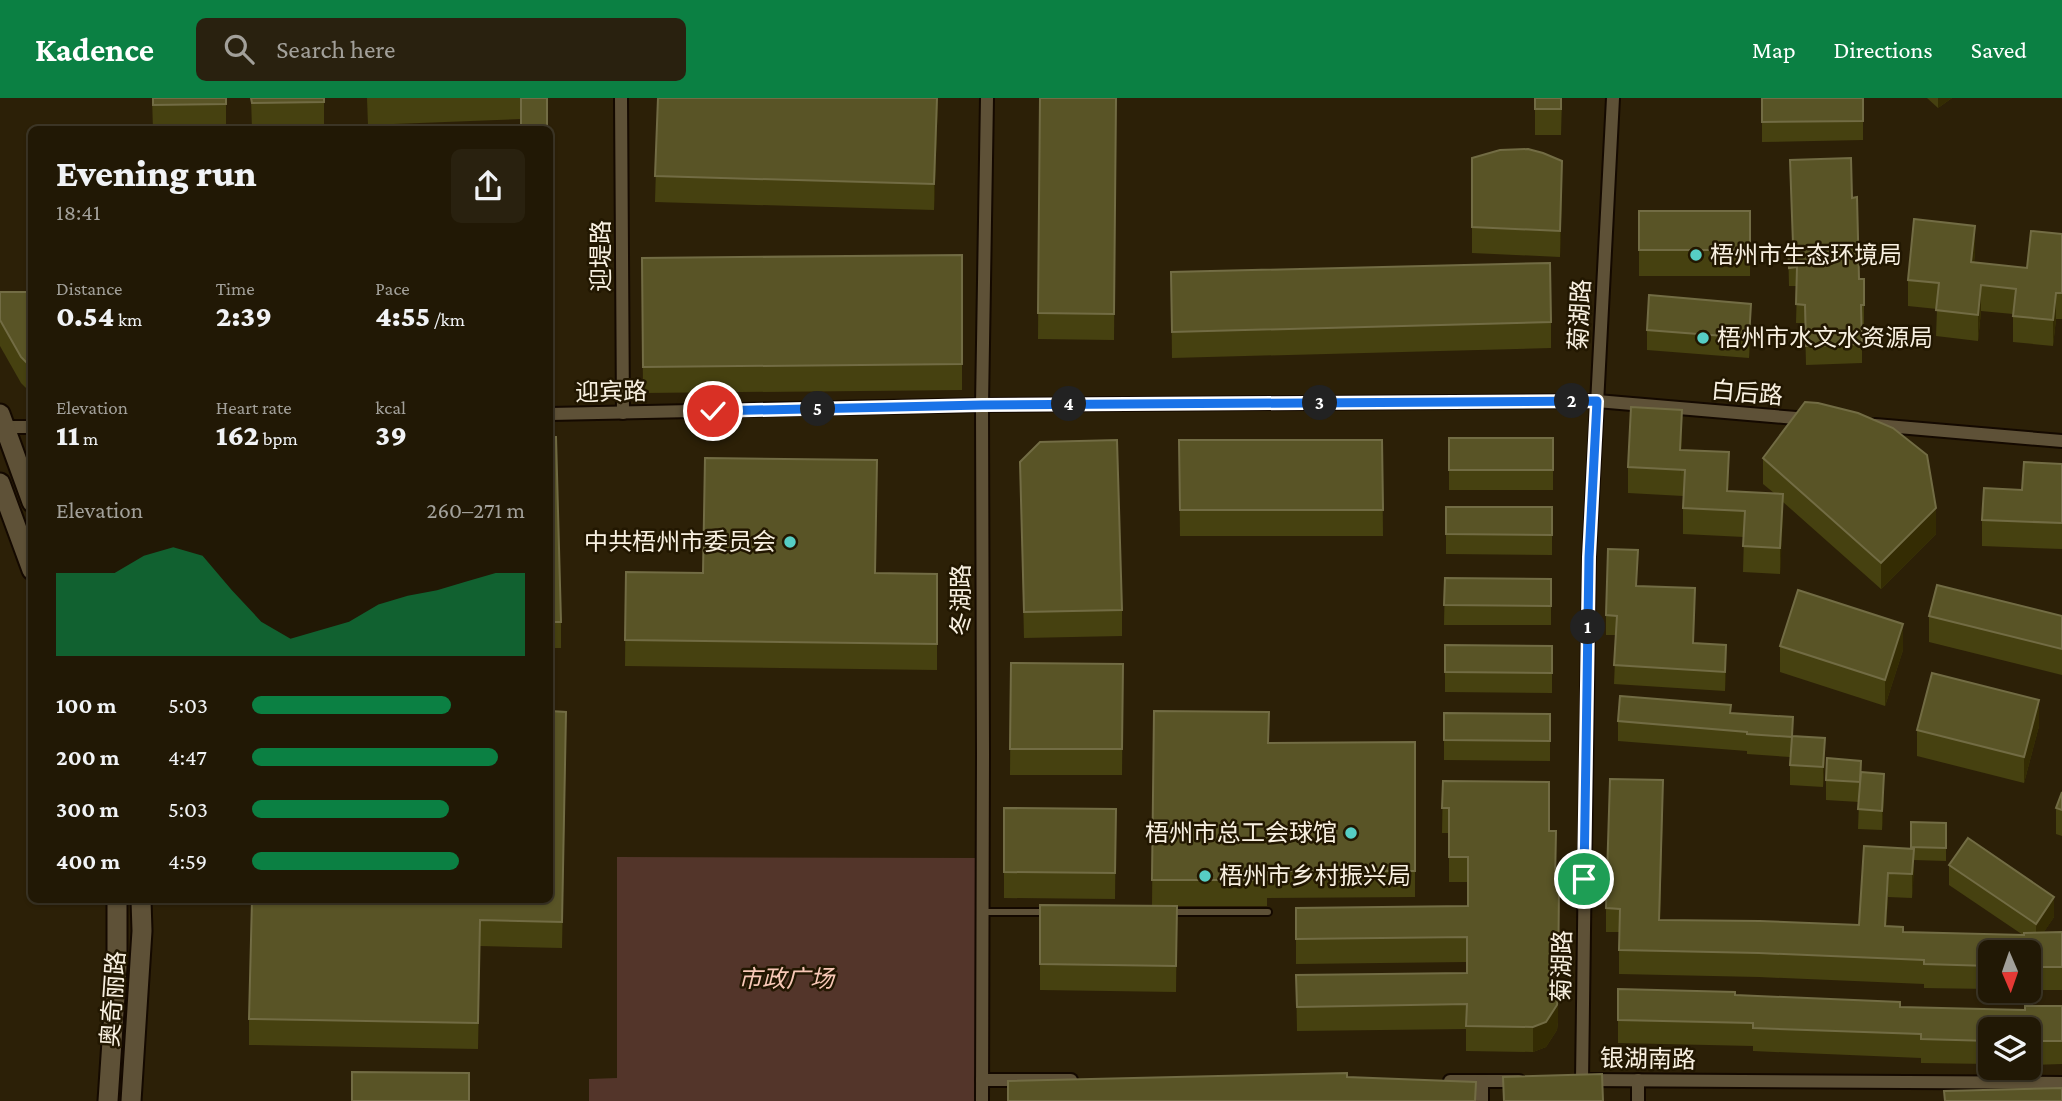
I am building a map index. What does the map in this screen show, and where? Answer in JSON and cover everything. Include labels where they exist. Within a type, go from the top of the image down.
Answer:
[{"type":"main road","points":[[2,423],[28,491]]},
{"type":"main road","points":[[0,483],[28,559]]},
{"type":"main road","name":"奥奇丽路","points":[[108,1101],[117,966],[117,903]]},
{"type":"main road","name":"奥奇丽路","points":[[131,1101],[142,931],[141,903]]},
{"type":"street","name":"迎堤路","points":[[621,98],[623,413]]},
{"type":"street","name":"冬湖路","points":[[982,1101],[982,405],[987,98]]},
{"type":"street","name":"菊湖路","points":[[1576,1080],[1589,557],[1613,98]]},
{"type":"street","name":"迎宾路","points":[[553,414],[982,405],[1597,401]]},
{"type":"street","name":"白后路","points":[[1597,401],[1816,420]]},
{"type":"street","points":[[2,423],[28,426]]},
{"type":"street","points":[[1857,424],[2062,441]]},
{"type":"street","points":[[982,1080],[1077,1080]]},
{"type":"street","name":"银湖南路","points":[[1576,1080],[2062,1083]]},
{"type":"street","points":[[1638,1080],[1638,1101]]},
{"type":"street","points":[[1433,1081],[1532,1081]]},
{"type":"street","points":[[1482,1082],[1482,1101]]},
{"type":"lane","points":[[983,912],[1051,912]]},
{"type":"lane","points":[[1159,912],[1268,912]]},
{"type":"green space","name":"市政广场","points":[[617,857],[983,858],[982,1101],[589,1101],[589,1079],[617,1078]]},
{"type":"building","points":[[153,98],[226,98],[226,104],[153,105]]},
{"type":"building","points":[[251,98],[324,98],[324,102],[252,103]]},
{"type":"building","points":[[521,98],[547,98],[547,126],[521,126]]},
{"type":"building","points":[[658,98],[937,98],[934,184],[655,176]]},
{"type":"building","points":[[1040,98],[1116,98],[1114,314],[1038,313]]},
{"type":"building","points":[[1535,98],[1561,98],[1561,109],[1535,109]]},
{"type":"building","points":[[1762,98],[1863,98],[1863,121],[1762,122]]},
{"type":"building","points":[[1528,149],[1562,161],[1560,231],[1472,227],[1472,158],[1500,150]]},
{"type":"building","points":[[1851,158],[1852,198],[1857,197],[1859,279],[1864,279],[1864,305],[1861,305],[1862,344],[1806,346],[1805,305],[1796,304],[1797,267],[1789,268],[1788,244],[1793,244],[1790,160]]},
{"type":"building","points":[[1639,211],[1750,211],[1750,250],[1639,250]]},
{"type":"building","points":[[1914,219],[1975,226],[1971,262],[2027,268],[2031,231],[2062,234],[2062,293],[2056,293],[2053,320],[2013,316],[2016,289],[1981,285],[1978,315],[1936,310],[1939,283],[1908,280]]},
{"type":"building","points":[[962,255],[962,364],[643,367],[642,258]]},
{"type":"building","points":[[1550,263],[1551,322],[1172,332],[1171,272]]},
{"type":"building","points":[[0,292],[28,292],[28,364],[21,357],[0,320]]},
{"type":"building","points":[[1649,295],[1751,304],[1749,338],[1647,330]]},
{"type":"building","points":[[1805,402],[1858,413],[1893,428],[1927,455],[1936,508],[1881,563],[1763,458]]},
{"type":"building","points":[[1631,407],[1682,410],[1680,450],[1729,452],[1727,491],[1783,494],[1780,548],[1743,546],[1745,511],[1683,508],[1685,470],[1628,467]]},
{"type":"building","points":[[553,437],[556,437],[561,622],[553,622]]},
{"type":"building","points":[[1449,438],[1553,438],[1553,470],[1449,470]]},
{"type":"building","points":[[1117,440],[1122,610],[1024,612],[1020,462],[1040,442]]},
{"type":"building","points":[[1179,440],[1382,440],[1383,510],[1180,510]]},
{"type":"building","name":"中共梧州市委员会","points":[[705,458],[877,460],[875,573],[937,574],[937,644],[625,640],[626,572],[703,573]]},
{"type":"building","points":[[2024,462],[2062,464],[2062,523],[1982,520],[1984,488],[2022,490]]},
{"type":"building","points":[[1446,507],[1552,507],[1552,535],[1446,534]]},
{"type":"building","points":[[1608,549],[1638,550],[1636,586],[1695,588],[1693,643],[1726,645],[1725,672],[1614,665],[1617,616],[1606,615]]},
{"type":"building","points":[[1445,578],[1551,579],[1551,606],[1444,605]]},
{"type":"building","points":[[1937,585],[2062,616],[2062,649],[1929,616]]},
{"type":"building","points":[[1798,590],[1903,624],[1885,680],[1780,646]]},
{"type":"building","points":[[1445,645],[1552,646],[1552,673],[1445,672]]},
{"type":"building","points":[[1011,663],[1123,664],[1122,749],[1010,749]]},
{"type":"building","points":[[1932,673],[2039,700],[2024,757],[1917,730]]},
{"type":"building","points":[[1620,696],[1731,705],[1730,713],[1793,717],[1792,736],[1825,738],[1823,767],[1790,765],[1792,737],[1618,721]]},
{"type":"building","points":[[553,711],[566,712],[562,922],[480,920],[478,1023],[249,1019],[252,903],[553,903]]},
{"type":"building","points":[[1154,711],[1269,712],[1268,743],[1415,742],[1415,871],[1267,871],[1267,880],[1152,880]]},
{"type":"building","points":[[1444,713],[1550,714],[1550,741],[1444,740]]},
{"type":"building","points":[[1827,758],[1861,761],[1860,782],[1826,780]]},
{"type":"building","points":[[1861,772],[1884,774],[1882,811],[1858,809]]},
{"type":"building","points":[[1610,779],[1663,780],[1659,920],[1859,925],[1864,846],[1914,849],[1912,874],[1888,873],[1885,926],[1903,927],[1903,932],[2024,935],[2062,932],[2062,967],[2041,967],[2041,940],[1978,940],[1978,966],[1924,964],[1924,960],[1619,950],[1620,909],[1606,908]]},
{"type":"building","points":[[1443,781],[1549,782],[1549,831],[1556,831],[1555,883],[1559,883],[1557,1005],[1546,1022],[1533,1027],[1466,1026],[1467,1004],[1297,1007],[1296,975],[1467,973],[1467,937],[1296,939],[1296,908],[1468,906],[1468,857],[1449,857],[1449,808],[1442,808]]},
{"type":"building","points":[[2062,792],[2062,810],[2056,808]]},
{"type":"building","points":[[1004,808],[1116,809],[1115,873],[1004,872]]},
{"type":"building","points":[[1911,822],[1946,823],[1946,848],[1911,847]]},
{"type":"building","points":[[1968,838],[2054,897],[2036,924],[1949,865]]},
{"type":"building","points":[[1040,905],[1177,906],[1176,966],[1040,964]]},
{"type":"building","points":[[1618,989],[1735,992],[1735,995],[1900,1002],[1900,1007],[2025,1010],[2025,1006],[2062,1006],[2062,1041],[2041,1041],[2041,1017],[1978,1017],[1978,1041],[1921,1039],[1921,1034],[1753,1028],[1753,1023],[1618,1020]]},
{"type":"building","points":[[352,1072],[469,1073],[469,1101],[352,1101]]},
{"type":"building","points":[[1347,1073],[1347,1077],[1476,1082],[1475,1101],[1008,1101],[1008,1081]]},
{"type":"building","points":[[1602,1074],[1603,1101],[1504,1101],[1503,1077]]},
{"type":"building","points":[[2062,1088],[2062,1101],[1945,1101],[1944,1091]]},
{"type":"place","name":"梧州市生态环境局","points":[[1696,255]]},
{"type":"place","name":"梧州市水文水资源局","points":[[1703,338]]},
{"type":"place","name":"中共梧州市委员会","points":[[790,542]]},
{"type":"place","name":"梧州市总工会球馆","points":[[1351,833]]},
{"type":"place","name":"梧州市乡村振兴局","points":[[1205,876]]},
{"type":"route","points":[[713,411],[982,405],[1597,401],[1589,557],[1584,879]]}]
